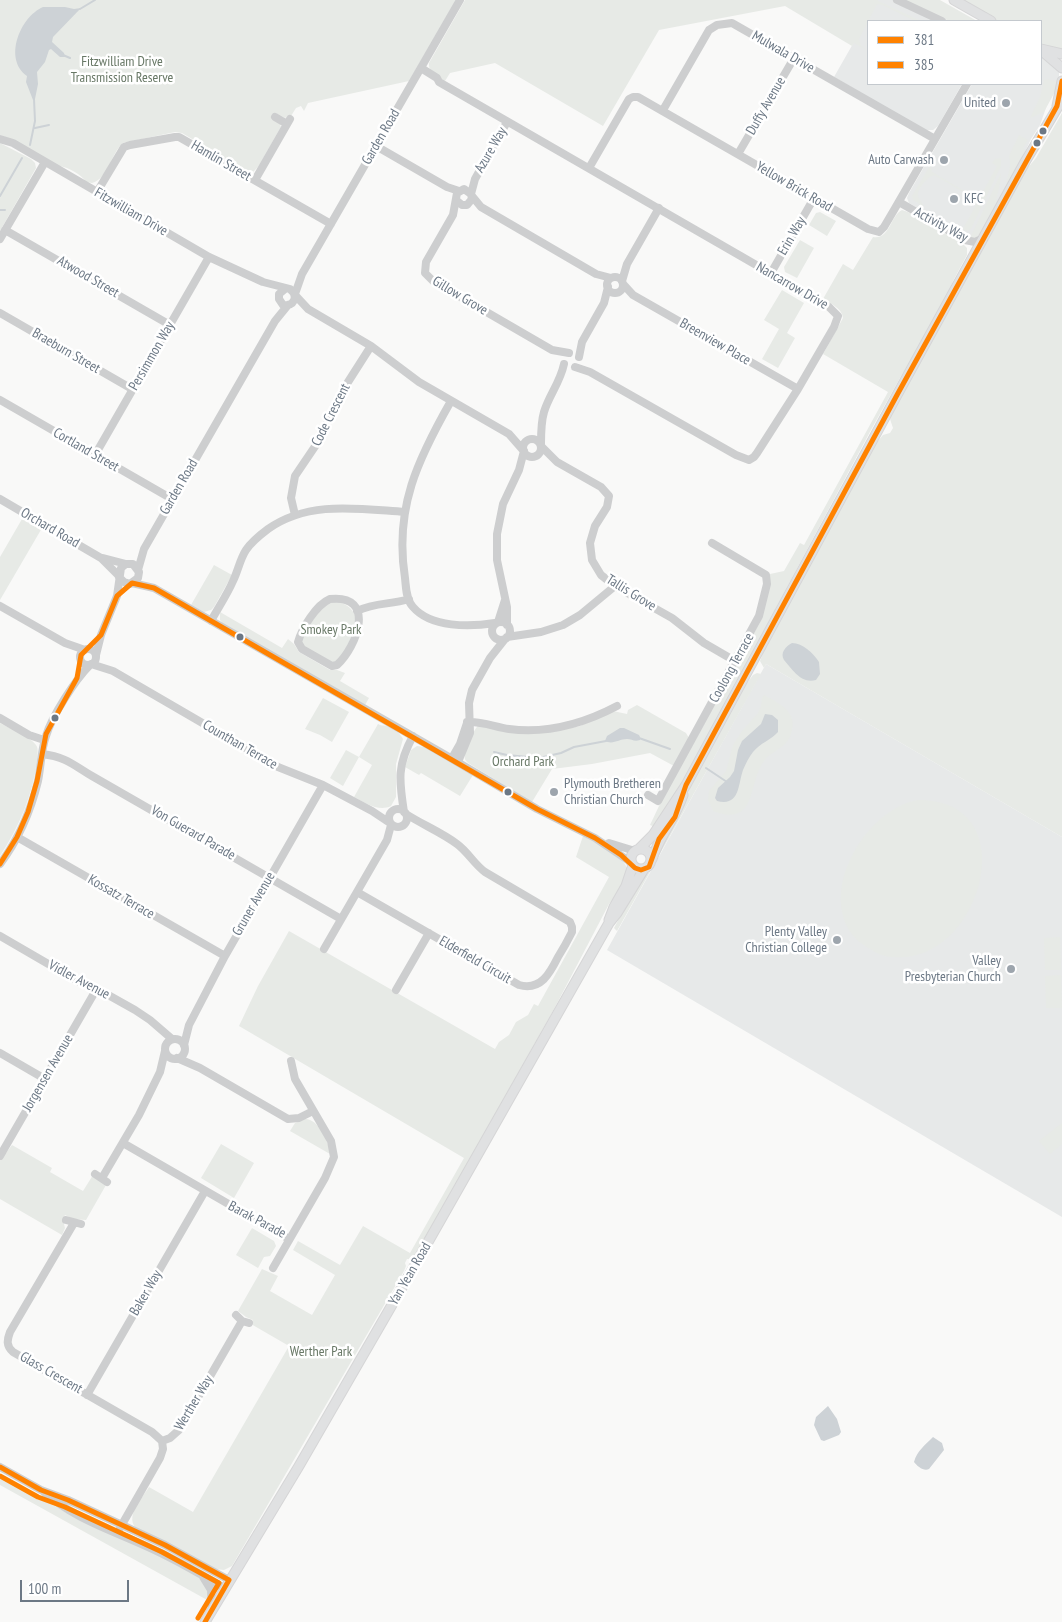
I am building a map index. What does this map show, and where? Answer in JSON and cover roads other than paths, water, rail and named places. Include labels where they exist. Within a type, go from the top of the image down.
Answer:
[{"type":"main road","points":[[954,0],[989,20]]},
{"type":"main road","points":[[1042,50],[1062,54]]},
{"type":"main road","points":[[1042,51],[1062,68]]},
{"type":"main road","points":[[686,785],[675,817],[659,839],[650,864],[644,869],[638,869],[633,864],[632,856],[653,835],[686,785],[969,264],[1059,103],[1062,81]]},
{"type":"main road","points":[[637,850],[648,851],[652,859]]},
{"type":"main road","name":"Yan Yean Road","points":[[609,923],[614,907],[626,886],[633,864]]},
{"type":"main road","name":"Yan Yean Road","points":[[205,1622],[299,1466],[420,1257],[609,923],[644,869]]},
{"type":"street","name":"Garden Road","points":[[295,295],[302,274],[460,0]]},
{"type":"street","points":[[898,0],[940,20]]},
{"type":"street","name":"Mulwala Drive","points":[[662,110],[708,30],[717,25],[728,23],[735,24],[934,140]]},
{"type":"street","name":"Duffy Avenue","points":[[738,154],[794,58]]},
{"type":"street","name":"Nancarrow Drive","points":[[420,70],[437,78],[439,82],[507,122],[829,307],[838,316],[834,327],[798,389],[757,453],[749,460],[736,455],[590,372],[574,368]]},
{"type":"street","name":"Yellow Brick Road","points":[[589,168],[629,99],[638,97],[868,230],[879,232],[899,202],[966,85]]},
{"type":"street","points":[[255,180],[289,121],[275,117]]},
{"type":"street","name":"Azure Way","points":[[458,195],[474,179],[507,122]]},
{"type":"street","name":"Hamlin Street","points":[[97,192],[124,147],[175,137],[185,140],[331,224]]},
{"type":"street","name":"Fitzwilliam Drive","points":[[0,139],[35,156],[209,257],[263,282],[285,288]]},
{"type":"street","points":[[376,146],[447,187],[458,195],[460,204],[481,207]]},
{"type":"street","points":[[0,239],[45,162]]},
{"type":"street","name":"Azure Way","points":[[471,195],[474,179]]},
{"type":"street","points":[[458,195],[467,190],[481,207],[610,282]]},
{"type":"street","name":"Gillow Grove","points":[[458,195],[453,215],[426,262],[425,273],[428,277],[552,350],[564,363]]},
{"type":"street","points":[[466,205],[471,201],[471,195]]},
{"type":"street","name":"Erin Way","points":[[770,273],[814,198]]},
{"type":"street","name":"Activity Way","points":[[899,202],[965,240],[975,242],[984,238]]},
{"type":"street","name":"Gillow Grove","points":[[453,215],[466,205]]},
{"type":"street","points":[[604,303],[620,287],[627,264],[659,208]]},
{"type":"street","name":"Atwood Street","points":[[5,230],[170,324]]},
{"type":"street","points":[[965,240],[970,248],[969,264]]},
{"type":"street","name":"Persimmon Way","points":[[95,455],[209,257]]},
{"type":"street","points":[[560,379],[578,365],[582,342],[604,303],[610,282],[627,264]]},
{"type":"street","name":"Garden Road","points":[[285,288],[302,274]]},
{"type":"street","points":[[610,282],[619,278],[620,287]]},
{"type":"street","name":"Fitzwilliam Drive","points":[[263,282],[279,300]]},
{"type":"street","points":[[610,282],[611,292],[620,287]]},
{"type":"street","name":"Breenview Place","points":[[620,287],[798,389]]},
{"type":"street","points":[[308,309],[283,304],[279,300],[279,294],[285,288],[292,290],[308,309],[371,346],[407,374],[509,434],[537,440],[541,446]]},
{"type":"street","points":[[289,305],[293,302],[295,295]]},
{"type":"street","name":"Garden Road","points":[[275,321],[279,300]]},
{"type":"street","name":"Garden Road","points":[[139,571],[144,549],[275,321],[289,305]]},
{"type":"street","name":"Braeburn Street","points":[[0,313],[132,389]]},
{"type":"street","points":[[519,470],[540,453],[542,423],[547,403],[560,379],[564,357],[582,342]]},
{"type":"street","name":"Code Crescent","points":[[296,515],[291,498],[291,491],[296,476],[318,442],[341,394],[371,346]]},
{"type":"street","name":"Gillow Grove","points":[[552,350],[569,353]]},
{"type":"street","points":[[569,353],[575,353],[579,358]]},
{"type":"street","name":"Nancarrow Drive","points":[[579,358],[590,372]]},
{"type":"street","points":[[564,363],[568,368],[574,368]]},
{"type":"street","name":"Cortland Street","points":[[0,400],[172,500]]},
{"type":"street","points":[[451,401],[421,457],[413,478],[405,512],[403,556],[409,599],[413,607],[440,623],[473,625],[504,622],[532,632]]},
{"type":"street","points":[[455,760],[469,720],[469,703],[472,690],[490,658],[510,632],[508,608],[497,560],[497,534],[503,504],[519,470],[524,444],[542,423]]},
{"type":"street","points":[[509,434],[529,456],[536,456]]},
{"type":"street","name":"Tallis Grove","points":[[541,446],[556,462]]},
{"type":"street","name":"Tallis Grove","points":[[536,456],[556,462],[601,487],[609,496],[607,506],[595,526],[590,543],[590,552],[596,568],[612,584],[672,618],[704,643],[735,661]]},
{"type":"street","name":"Orchard Road","points":[[0,499],[101,558],[119,577]]},
{"type":"street","points":[[211,621],[234,580],[247,548],[271,527],[296,515],[313,510],[332,508],[405,512]]},
{"type":"street","name":"Coolong Terrace","points":[[648,795],[658,800],[759,616],[767,578],[762,572],[712,543]]},
{"type":"street","name":"Garden Road","points":[[127,564],[144,549]]},
{"type":"street","name":"Orchard Road","points":[[101,558],[127,564]]},
{"type":"street","points":[[77,678],[95,661],[101,635],[117,596],[120,568],[127,564],[136,566],[154,588],[455,760],[537,810],[595,838],[633,864]]},
{"type":"street","points":[[117,596],[138,578],[139,571]]},
{"type":"street","points":[[119,577],[124,582],[154,588]]},
{"type":"street","points":[[473,625],[499,640],[532,632],[546,631],[563,625],[580,615],[612,584]]},
{"type":"street","points":[[490,658],[493,636],[492,628],[497,623],[505,598]]},
{"type":"street","points":[[341,599],[348,602],[357,611],[360,623],[357,634],[337,665],[329,665],[299,647],[299,639],[302,632],[324,601],[341,599]]},
{"type":"street","points":[[357,611],[373,604],[396,603],[409,599]]},
{"type":"street","points":[[0,606],[65,643],[86,650],[92,650],[96,655]]},
{"type":"street","points":[[0,864],[17,837],[33,798],[44,740],[77,678],[81,654],[101,635]]},
{"type":"street","points":[[65,643],[85,664],[91,665]]},
{"type":"street","name":"Counthan Terrace","points":[[96,655],[112,671]]},
{"type":"street","name":"Counthan Terrace","points":[[91,665],[112,671],[274,764],[323,785],[372,811],[391,824]]},
{"type":"street","points":[[469,720],[518,730],[552,729],[582,722],[617,704],[624,711]]},
{"type":"street","points":[[0,718],[29,735],[44,740]]},
{"type":"street","points":[[387,840],[403,825],[405,813],[401,792],[401,762],[413,736]]},
{"type":"street","name":"Von Guerard Parade","points":[[42,754],[66,760],[341,919]]},
{"type":"street","name":"Gruner Avenue","points":[[185,1047],[189,1025],[225,956],[323,785]]},
{"type":"street","points":[[324,948],[387,840],[391,824],[388,817],[401,792]]},
{"type":"street","points":[[392,811],[398,809],[405,813]]},
{"type":"street","name":"Counthan Terrace","points":[[372,811],[392,811]]},
{"type":"street","name":"Elderfield Circuit","points":[[357,892],[514,982],[528,986],[538,984],[548,976],[573,929],[572,924],[484,872],[457,844],[405,813]]},
{"type":"street","points":[[391,824],[403,825]]},
{"type":"street","name":"Elderfield Circuit","points":[[403,825],[427,826]]},
{"type":"street","name":"Kossatz Terrace","points":[[17,837],[225,956]]},
{"type":"street","points":[[595,838],[637,850]]},
{"type":"street","points":[[396,990],[429,933]]},
{"type":"street","name":"Vidler Avenue","points":[[0,936],[81,983],[135,1010],[174,1039]]},
{"type":"street","name":"Jorgensen Avenue","points":[[0,1156],[96,990]]},
{"type":"street","name":"Gruner Avenue","points":[[174,1039],[189,1025]]},
{"type":"street","points":[[157,1026],[168,1056],[200,1068],[288,1118],[299,1118],[313,1111]]},
{"type":"street","points":[[101,1178],[123,1143],[160,1072],[167,1042],[174,1039],[181,1041],[200,1068]]},
{"type":"street","points":[[160,1072],[182,1056],[185,1047]]},
{"type":"street","points":[[0,1053],[45,1079]]},
{"type":"street","name":"Barak Parade","points":[[123,1143],[289,1239],[331,1167],[334,1157],[331,1141],[295,1079],[291,1061]]},
{"type":"street","name":"Baker Way","points":[[87,1394],[205,1191]]},
{"type":"street","name":"Glass Crescent","points":[[74,1222],[10,1332],[8,1346],[13,1352],[152,1432],[162,1441]]},
{"type":"street","points":[[272,1268],[289,1239]]},
{"type":"street","name":"Werther Way","points":[[117,1533],[160,1458],[163,1449],[162,1441],[170,1438],[179,1430],[243,1320]]},
{"type":"street","points":[[0,1467],[41,1490],[68,1500],[165,1545],[227,1584]]},
{"type":"street","points":[[41,1490],[77,1516],[164,1555],[203,1576],[227,1584]]},
{"type":"street","points":[[203,1576],[211,1590],[212,1610]]},
{"type":"waterway","points":[[80,9],[95,0]]},
{"type":"waterway","points":[[63,55],[70,58]]},
{"type":"waterway","points":[[30,145],[35,121],[34,99]]},
{"type":"waterway","points":[[35,128],[49,125]]},
{"type":"waterway","points":[[0,196],[22,158]]},
{"type":"waterway","points":[[0,210],[5,210]]},
{"type":"waterway","points":[[639,738],[670,749]]},
{"type":"waterway","points":[[494,752],[539,758],[561,753],[574,747],[606,741]]},
{"type":"waterway","points":[[706,768],[727,782]]},
{"type":"place","name":"United","points":[[1006,103]]},
{"type":"place","name":"Auto Carwash","points":[[944,160]]},
{"type":"place","name":"KFC","points":[[954,199]]},
{"type":"place","name":"Plymouth Bretheren Christian Church","points":[[554,792]]},
{"type":"place","name":"Plenty Valley Christian College","points":[[837,940]]},
{"type":"place","name":"Valley Presbyterian Church","points":[[1011,969]]},
{"type":"park label","name":"Fitzwilliam Drive Transmission Reserve","points":[[122,70]]},
{"type":"park label","name":"Smokey Park","points":[[331,630]]},
{"type":"park label","name":"Orchard Park","points":[[523,762]]},
{"type":"park label","name":"Werther Park","points":[[321,1352]]}]
